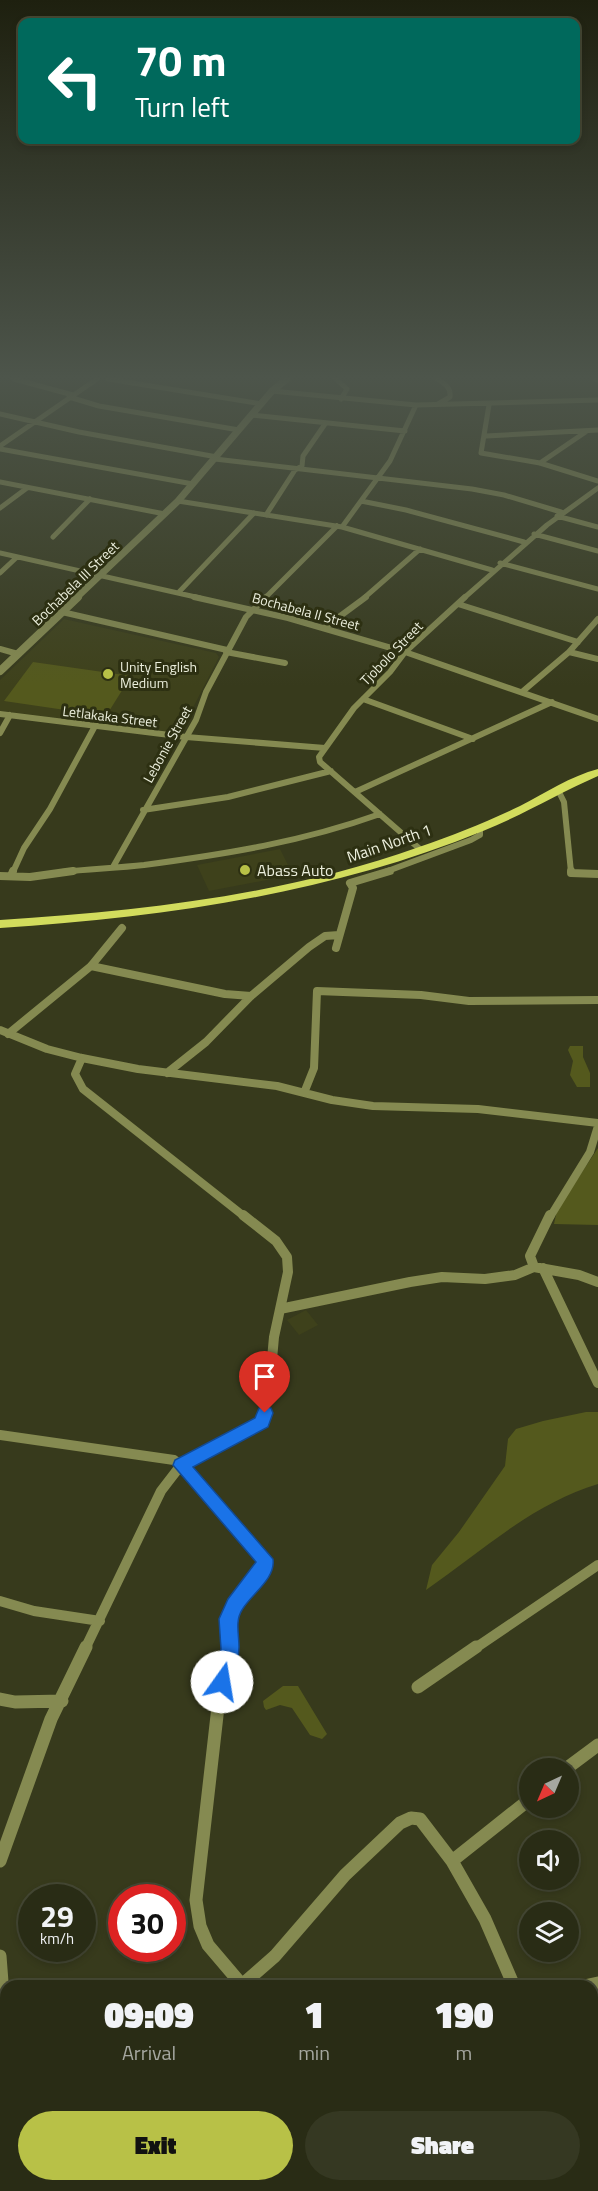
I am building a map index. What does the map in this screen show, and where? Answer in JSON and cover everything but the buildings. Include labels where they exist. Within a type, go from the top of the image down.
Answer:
[{"type":"main road","name":"Main North 1","points":[[0,924],[88,919],[204,905],[334,878],[480,828],[598,772]]},
{"type":"street","points":[[178,481],[193,484]]},
{"type":"street","name":"Bochabela III Street","points":[[0,671],[103,575],[195,481]]},
{"type":"street","points":[[266,515],[289,481]]},
{"type":"street","name":"Lebonie Street","points":[[113,867],[143,810],[196,720],[206,692],[246,617],[340,526],[375,481]]},
{"type":"street","points":[[398,481],[472,489],[504,495],[598,526]]},
{"type":"street","points":[[0,482],[165,514]]},
{"type":"street","points":[[0,508],[27,488]]},
{"type":"street","name":"Tjobolo Street","points":[[325,748],[363,699],[390,672],[405,652],[524,542],[559,514],[598,488]]},
{"type":"street","points":[[53,537],[90,500]]},
{"type":"street","points":[[178,501],[340,526],[492,570]]},
{"type":"street","points":[[361,501],[413,512],[524,542]]},
{"type":"street","points":[[179,592],[254,513]]},
{"type":"street","points":[[534,534],[598,551]]},
{"type":"street","points":[[324,628],[360,602],[420,549]]},
{"type":"street","name":"Bochabela II Street","points":[[0,553],[255,609],[324,628],[405,652],[598,719]]},
{"type":"street","points":[[0,573],[17,557]]},
{"type":"street","points":[[500,563],[598,589]]},
{"type":"street","points":[[458,604],[578,642]]},
{"type":"street","points":[[62,612],[285,663]]},
{"type":"street","points":[[522,692],[569,652],[598,618]]},
{"type":"street","points":[[0,649],[18,654]]},
{"type":"street","points":[[569,652],[598,659]]},
{"type":"street","points":[[363,699],[473,739]]},
{"type":"street","points":[[355,792],[552,702]]},
{"type":"street","name":"Letlakaka Street","points":[[0,714],[186,737],[325,748]]},
{"type":"street","points":[[0,733],[10,716]]},
{"type":"street","points":[[11,876],[24,848],[50,809],[96,726]]},
{"type":"street","points":[[325,748],[319,757],[321,762],[421,850]]},
{"type":"street","points":[[143,810],[228,797],[331,771]]},
{"type":"street","points":[[559,792],[564,802],[571,873],[598,874]]},
{"type":"street","points":[[0,876],[30,878],[142,865],[280,843],[329,832],[380,814]]},
{"type":"street","points":[[336,948],[353,888],[350,883],[400,868],[471,840],[480,835],[480,828]]},
{"type":"street","points":[[4,1032],[91,966],[122,928]]},
{"type":"street","points":[[167,1073],[206,1042],[251,996],[325,936],[339,935]]},
{"type":"street","points":[[91,966],[225,994],[251,996]]},
{"type":"street","points":[[304,1093],[314,1068],[317,991],[421,995],[469,1001],[598,1000]]},
{"type":"street","points":[[4,1032],[47,1049],[82,1058],[167,1073],[277,1086],[332,1100],[373,1106],[478,1109],[598,1125],[590,1152],[556,1204],[530,1256],[539,1268],[598,1383]]},
{"type":"street","points":[[0,1861],[51,1719],[62,1701],[150,1510],[161,1491],[181,1465],[262,1422],[270,1381],[273,1337],[288,1264],[281,1247],[83,1089],[74,1077],[74,1071],[82,1058]]},
{"type":"street","points":[[280,1309],[410,1282],[442,1277],[485,1279],[515,1275],[539,1268],[598,1282]]},
{"type":"street","points":[[0,1435],[174,1460],[265,1559],[265,1566],[234,1605],[229,1619],[230,1649],[219,1698],[196,1900],[196,1922],[210,1951],[237,1980]]},
{"type":"street","points":[[418,1687],[598,1564]]},
{"type":"street","points":[[0,1601],[34,1611],[100,1621]]},
{"type":"street","points":[[0,1699],[15,1702],[62,1701]]},
{"type":"street","points":[[579,1759],[598,1745]]},
{"type":"street","points":[[452,1861],[519,1808]]},
{"type":"street","points":[[248,1980],[275,1956],[345,1875],[400,1823],[411,1818],[420,1819],[452,1861],[485,1919],[511,1980]]},
{"type":"street","points":[[0,1956],[1,1980]]},
{"type":"shaded area","name":"Unity English Medium","points":[[64,619],[216,653],[219,657],[180,733],[0,711],[0,680]]},
{"type":"shaded area","points":[[33,662],[131,676],[106,716],[4,701]]},
{"type":"shaded area","name":"Abass Auto","points":[[280,849],[293,875],[209,891],[197,865]]},
{"type":"shaded area","points":[[570,1046],[583,1046],[583,1057],[590,1073],[590,1087],[577,1087],[570,1075],[573,1061],[568,1050]]},
{"type":"shaded area","points":[[598,1148],[598,1225],[554,1224],[557,1210]]},
{"type":"shaded area","points":[[306,1310],[318,1325],[299,1335],[287,1320]]},
{"type":"shaded area","points":[[586,1412],[598,1412],[598,1484],[574,1493],[529,1516],[426,1590],[432,1565],[459,1532],[505,1466],[508,1439],[516,1429]]},
{"type":"shaded area","points":[[283,1686],[298,1686],[327,1734],[322,1739],[310,1735],[292,1708],[280,1705],[266,1710],[263,1701]]},
{"type":"place","name":"Unity English Medium","points":[[108,674]]},
{"type":"place","name":"Abass Auto","points":[[245,870]]},
{"type":"route","points":[[222,1682],[230,1649],[229,1619],[234,1605],[265,1566],[265,1559],[181,1465],[262,1422],[265,1413]]}]
